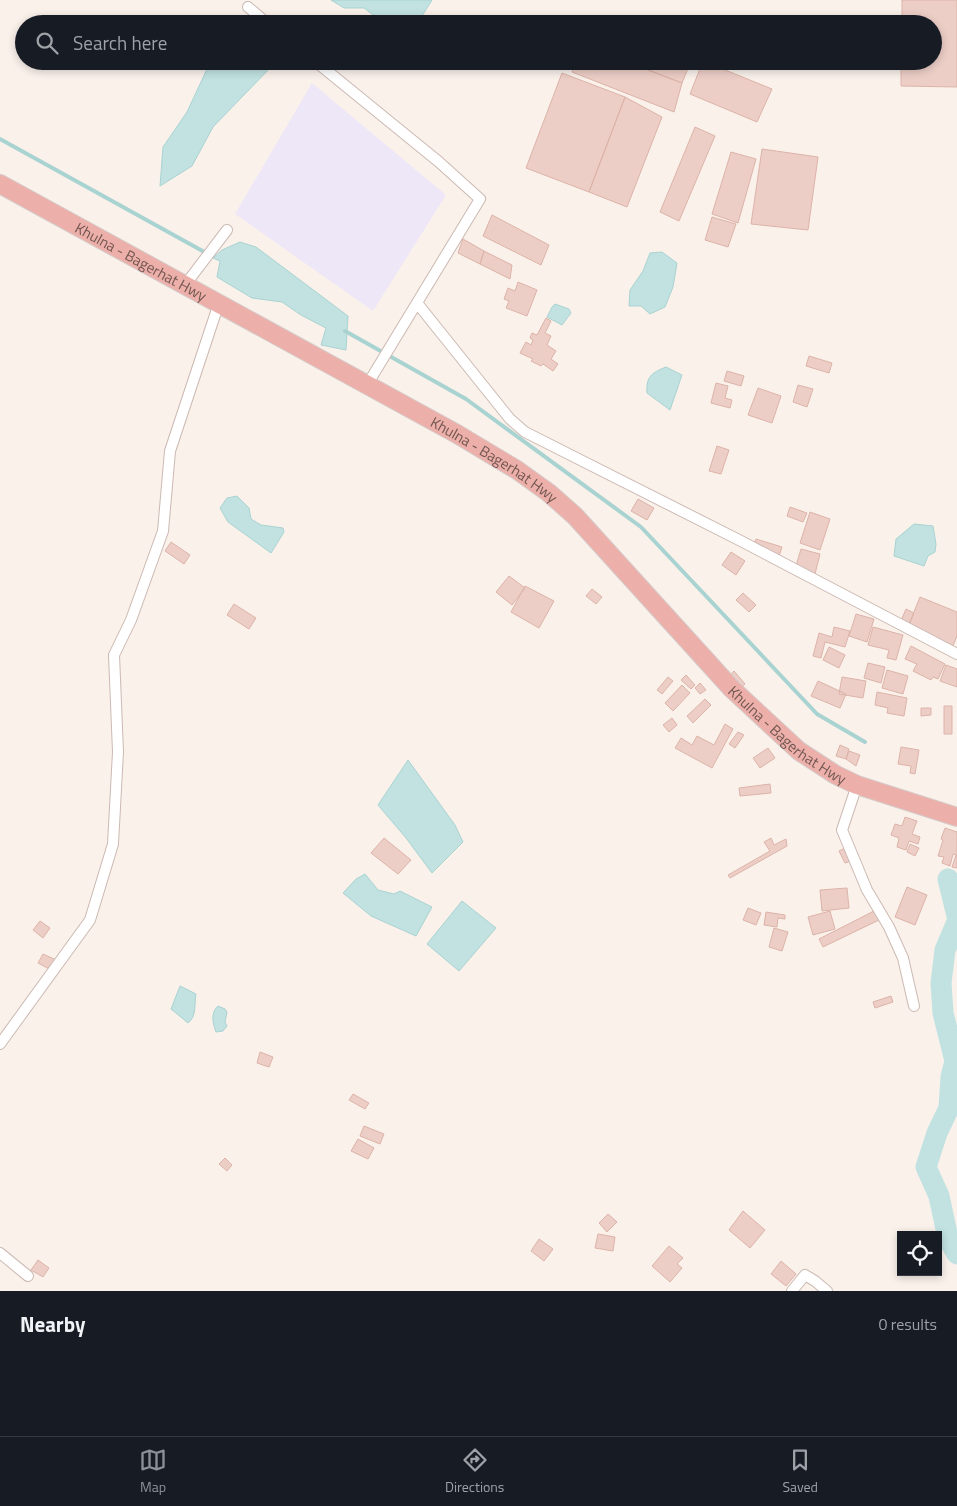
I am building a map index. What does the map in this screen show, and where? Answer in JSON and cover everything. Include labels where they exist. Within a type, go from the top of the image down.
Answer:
[{"type":"highway","name":"Khulna - Bagerhat Hwy","points":[[0,184],[219,303],[517,470],[549,493],[575,516],[732,689],[799,751],[836,775],[857,785],[957,817]]},
{"type":"street","points":[[248,8],[257,15]]},
{"type":"street","points":[[326,70],[439,162],[480,199],[367,385]]},
{"type":"street","points":[[185,285],[227,230]]},
{"type":"street","points":[[0,1044],[90,920],[114,844],[118,752],[114,655],[131,620],[163,531],[170,451],[219,303]]},
{"type":"street","points":[[417,303],[510,419],[525,432],[742,541],[957,654]]},
{"type":"street","points":[[857,785],[842,830],[868,890],[889,927],[903,958],[914,1006]]},
{"type":"street","points":[[0,1253],[28,1276]]},
{"type":"street","points":[[792,1291],[805,1276],[815,1280],[827,1291]]},
{"type":"shaded area","points":[[312,83],[446,195],[373,311],[235,214]]},
{"type":"water","points":[[331,0],[432,0],[423,15],[373,15],[364,8],[344,8]]},
{"type":"water","points":[[207,70],[268,70],[213,127],[192,166],[160,186],[163,147],[187,112]]},
{"type":"water","points":[[240,242],[256,247],[348,316],[346,350],[321,345],[326,328],[301,315],[282,302],[252,298],[217,277],[220,261],[213,258],[222,250]]},
{"type":"water","points":[[662,252],[677,263],[673,287],[665,307],[650,314],[641,306],[629,306],[630,290],[643,271],[650,253]]},
{"type":"water","points":[[555,304],[569,309],[571,313],[562,325],[547,317]]},
{"type":"water","points":[[666,367],[682,375],[670,410],[647,393],[647,383],[650,376]]},
{"type":"water","points":[[237,496],[249,508],[251,519],[261,525],[283,528],[284,532],[271,553],[228,522],[220,508],[227,498]]},
{"type":"water","points":[[914,524],[933,526],[936,544],[935,552],[928,556],[924,566],[894,556],[896,539]]},
{"type":"water","points":[[408,760],[455,825],[463,842],[432,873],[378,805]]},
{"type":"water","points":[[365,874],[378,890],[394,894],[400,891],[432,907],[416,936],[371,916],[343,893],[356,879]]},
{"type":"water","points":[[462,901],[496,928],[459,971],[427,944]]},
{"type":"water","points":[[180,986],[196,994],[194,1014],[188,1023],[171,1009]]},
{"type":"water","points":[[218,1006],[227,1012],[225,1022],[227,1026],[223,1031],[216,1032],[213,1015]]},
{"type":"building","points":[[902,0],[957,0],[957,87],[901,86],[901,70],[942,70],[942,15],[902,15]]},
{"type":"building","points":[[573,70],[648,70],[682,83],[674,112],[572,72]]},
{"type":"building","points":[[648,70],[687,70],[682,83]]},
{"type":"building","points":[[699,70],[725,70],[772,89],[757,122],[690,94]]},
{"type":"building","points":[[562,73],[625,97],[589,192],[526,168]]},
{"type":"building","points":[[625,97],[662,117],[627,207],[589,192]]},
{"type":"building","points":[[695,127],[715,136],[679,221],[660,212]]},
{"type":"building","points":[[762,149],[818,157],[808,230],[751,224]]},
{"type":"building","points":[[731,152],[756,159],[738,223],[712,214]]},
{"type":"building","points":[[492,215],[549,245],[541,265],[483,236]]},
{"type":"building","points":[[712,217],[736,224],[728,247],[705,240]]},
{"type":"building","points":[[463,239],[484,251],[480,264],[458,253]]},
{"type":"building","points":[[484,251],[512,265],[510,279],[480,264]]},
{"type":"building","points":[[518,282],[537,290],[527,316],[506,308],[509,301],[504,299],[508,288],[515,291]]},
{"type":"building","points":[[546,318],[551,321],[545,333],[551,336],[547,345],[556,351],[551,359],[558,364],[553,371],[543,364],[541,366],[531,361],[533,359],[520,353],[526,342],[531,345],[533,340],[530,338],[532,333],[537,335]]},
{"type":"building","points":[[809,356],[832,363],[829,373],[806,366]]},
{"type":"building","points":[[727,371],[744,376],[741,386],[724,381]]},
{"type":"building","points":[[716,383],[728,386],[725,398],[732,400],[730,408],[711,403]]},
{"type":"building","points":[[798,385],[813,389],[807,407],[793,402]]},
{"type":"building","points":[[758,388],[781,396],[772,423],[748,415]]},
{"type":"building","points":[[717,446],[729,450],[721,474],[709,471]]},
{"type":"building","points":[[638,499],[654,508],[647,520],[631,511]]},
{"type":"building","points":[[790,507],[807,513],[803,522],[787,516]]},
{"type":"building","points":[[810,512],[830,519],[820,550],[800,543]]},
{"type":"building","points":[[756,539],[782,547],[779,556],[753,548]]},
{"type":"building","points":[[171,542],[190,555],[184,564],[165,551]]},
{"type":"building","points":[[801,549],[820,554],[815,574],[795,569]]},
{"type":"building","points":[[731,552],[745,561],[736,575],[722,565]]},
{"type":"building","points":[[509,576],[525,588],[512,605],[496,592]]},
{"type":"building","points":[[525,586],[554,601],[539,628],[511,612]]},
{"type":"building","points":[[592,589],[602,597],[596,604],[586,596]]},
{"type":"building","points":[[743,593],[756,605],[749,612],[736,600]]},
{"type":"building","points":[[920,597],[957,612],[957,636],[952,648],[907,629]]},
{"type":"building","points":[[234,604],[256,618],[249,629],[227,615]]},
{"type":"building","points":[[906,609],[914,613],[908,627],[900,623]]},
{"type":"building","points":[[856,614],[874,619],[867,642],[849,636]]},
{"type":"building","points":[[834,627],[850,631],[845,647],[825,642],[821,658],[813,656],[819,633],[832,637]]},
{"type":"building","points":[[873,627],[903,635],[896,660],[887,658],[889,650],[868,645]]},
{"type":"building","points":[[911,646],[945,664],[938,679],[933,677],[931,680],[913,671],[917,664],[905,659]]},
{"type":"building","points":[[829,647],[845,655],[839,668],[823,660]]},
{"type":"building","points":[[868,663],[885,667],[881,683],[864,678]]},
{"type":"building","points":[[946,665],[957,669],[957,687],[940,681]]},
{"type":"building","points":[[887,670],[908,676],[903,694],[882,688]]},
{"type":"building","points":[[734,671],[745,684],[741,687],[730,675]]},
{"type":"building","points":[[686,675],[695,685],[691,689],[681,680]]},
{"type":"building","points":[[668,677],[673,681],[662,694],[657,690]]},
{"type":"building","points":[[842,677],[866,681],[863,698],[839,694]]},
{"type":"building","points":[[818,681],[846,694],[840,708],[811,696]]},
{"type":"building","points":[[700,683],[706,690],[700,694],[695,688]]},
{"type":"building","points":[[682,685],[690,693],[673,711],[665,703]]},
{"type":"building","points":[[877,692],[907,698],[904,716],[887,713],[888,708],[875,705]]},
{"type":"building","points":[[705,699],[711,705],[693,723],[687,716]]},
{"type":"building","points":[[944,706],[952,706],[952,734],[944,734]]},
{"type":"building","points":[[921,708],[931,708],[931,715],[921,716]]},
{"type":"building","points":[[672,718],[677,725],[669,732],[663,725]]},
{"type":"building","points":[[725,724],[733,729],[712,768],[675,748],[681,738],[692,745],[697,736],[714,745]]},
{"type":"building","points":[[738,732],[744,735],[735,748],[729,744]]},
{"type":"building","points":[[840,745],[849,749],[846,759],[836,756]]},
{"type":"building","points":[[901,747],[919,750],[915,774],[910,773],[911,766],[898,764]]},
{"type":"building","points":[[768,748],[775,758],[760,768],[753,758]]},
{"type":"building","points":[[849,751],[860,755],[856,766],[846,759]]},
{"type":"building","points":[[770,784],[771,793],[740,796],[739,788]]},
{"type":"building","points":[[905,817],[917,821],[912,834],[920,837],[918,844],[909,841],[906,850],[897,847],[899,838],[891,835],[895,824],[902,826]]},
{"type":"building","points":[[945,828],[957,832],[957,868],[952,867],[956,855],[953,854],[950,866],[942,863],[944,857],[938,856]]},
{"type":"building","points":[[384,838],[411,860],[398,874],[371,853]]},
{"type":"building","points":[[771,838],[774,845],[786,839],[787,846],[730,878],[728,875],[770,851],[764,842]]},
{"type":"building","points":[[910,844],[919,848],[915,856],[907,852]]},
{"type":"building","points":[[845,848],[851,861],[845,863],[839,851]]},
{"type":"building","points":[[907,887],[927,895],[915,925],[895,917]]},
{"type":"building","points":[[847,888],[849,908],[822,911],[820,890]]},
{"type":"building","points":[[748,908],[761,913],[756,925],[743,920]]},
{"type":"building","points":[[830,911],[835,929],[813,935],[808,917]]},
{"type":"building","points":[[874,911],[879,920],[823,947],[819,939]]},
{"type":"building","points":[[766,912],[785,915],[785,919],[778,918],[777,927],[764,925]]},
{"type":"building","points":[[40,921],[50,928],[43,938],[33,930]]},
{"type":"building","points":[[774,928],[788,932],[782,951],[769,947]]},
{"type":"building","points":[[43,954],[56,960],[51,970],[38,963]]},
{"type":"building","points":[[891,996],[893,1002],[875,1008],[873,1002]]},
{"type":"building","points":[[260,1052],[273,1057],[269,1067],[257,1063]]},
{"type":"building","points":[[353,1094],[369,1103],[365,1109],[349,1100]]},
{"type":"building","points":[[364,1126],[384,1134],[380,1144],[360,1136]]},
{"type":"building","points":[[358,1139],[374,1148],[368,1159],[351,1151]]},
{"type":"building","points":[[225,1158],[232,1165],[227,1171],[219,1164]]},
{"type":"building","points":[[743,1211],[765,1230],[750,1248],[729,1230]]},
{"type":"building","points":[[608,1214],[617,1222],[607,1232],[599,1223]]},
{"type":"building","points":[[598,1234],[615,1237],[613,1251],[595,1248]]},
{"type":"building","points":[[539,1239],[553,1249],[544,1261],[531,1251]]},
{"type":"building","points":[[669,1246],[683,1258],[677,1264],[682,1268],[670,1282],[652,1266]]},
{"type":"building","points":[[38,1260],[49,1268],[43,1277],[31,1270]]},
{"type":"building","points":[[781,1261],[796,1274],[786,1286],[771,1274]]},
{"type":"waterway","points":[[0,139],[208,254]]},
{"type":"waterway","points":[[345,331],[466,399],[641,527],[817,714],[865,742]]},
{"type":"waterway","points":[[948,879],[957,916]]},
{"type":"waterway","points":[[957,922],[945,950],[941,983],[943,1013],[955,1061],[951,1077],[949,1108],[937,1133],[926,1167],[939,1196],[948,1238],[957,1254]]}]
